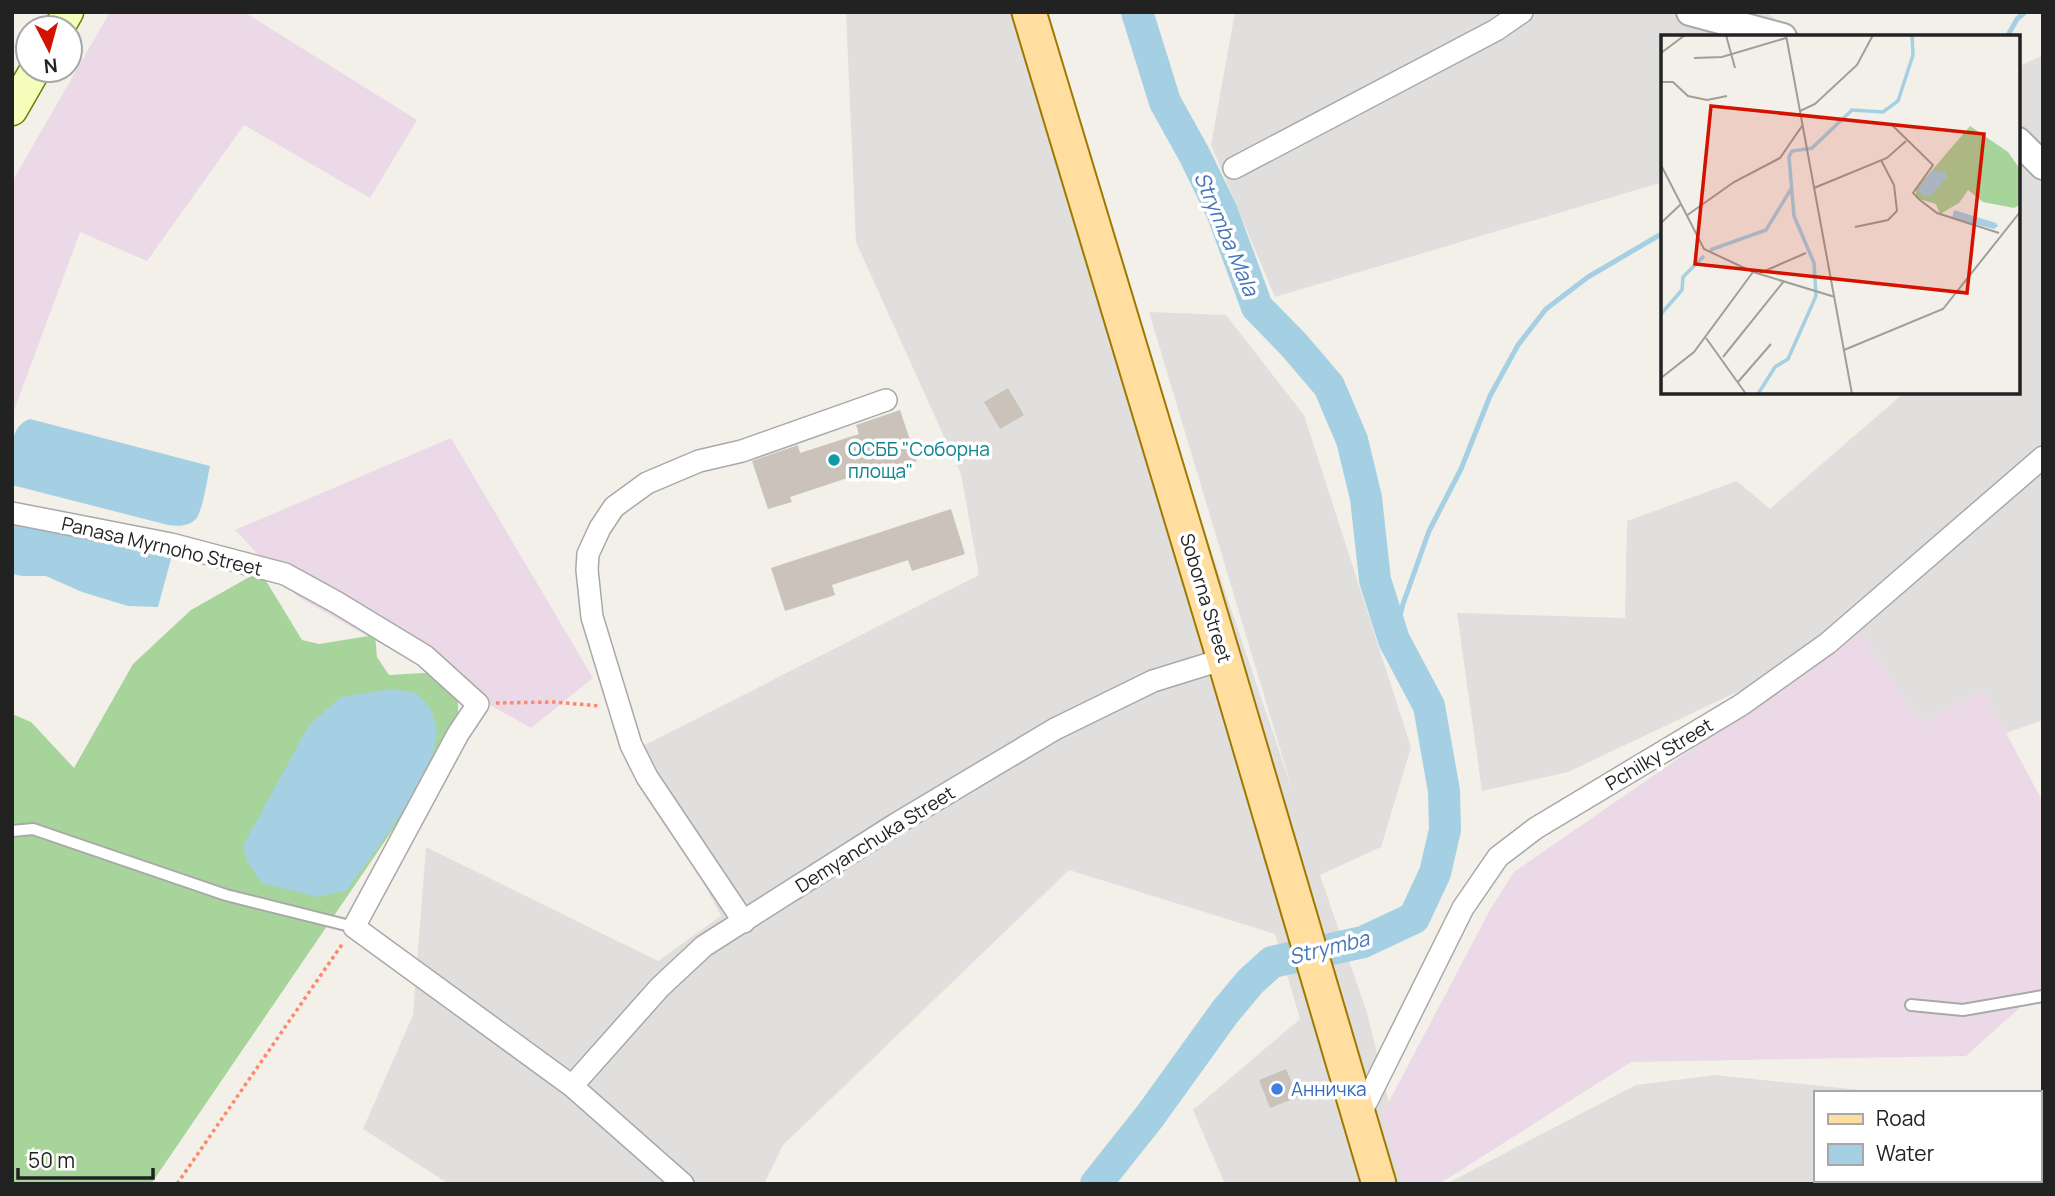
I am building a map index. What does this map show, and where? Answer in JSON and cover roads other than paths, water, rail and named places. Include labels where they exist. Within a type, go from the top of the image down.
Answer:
[{"type":"main road","name":"Soborna Street","points":[[1029,12],[1379,1184]]},
{"type":"main road","points":[[12,110],[27,84]]},
{"type":"street","points":[[1234,168],[1496,30],[1522,12]]},
{"type":"street","points":[[1689,12],[1775,35]]},
{"type":"street","points":[[2020,143],[2043,166]]},
{"type":"street","points":[[744,922],[647,777],[631,746],[592,617],[588,554],[614,507],[647,483],[699,461],[742,451],[886,400]]},
{"type":"street","name":"Pchilky Street","points":[[1359,1117],[1464,908],[1498,857],[1536,828],[1741,705],[1828,642],[2043,457]]},
{"type":"street","name":"Panasa Myrnoho Street","points":[[12,513],[171,544],[285,574],[425,656],[478,704],[458,734],[354,927]]},
{"type":"street","name":"Demyanchuka Street","points":[[572,1086],[660,987],[704,946],[896,824],[1055,729],[1153,681],[1224,659]]},
{"type":"street","points":[[354,927],[572,1086],[683,1184]]},
{"type":"lane","points":[[12,831],[33,829],[226,895],[354,927]]},
{"type":"lane","points":[[1911,1005],[1963,1010],[2043,996]]},
{"type":"water","points":[[30,419],[210,466],[198,516],[185,525],[168,525],[12,485],[13,438],[22,423]]},
{"type":"water","points":[[12,522],[174,548],[158,607],[128,606],[82,592],[46,576],[12,574]]},
{"type":"water","points":[[393,689],[414,693],[424,700],[432,712],[437,732],[429,763],[397,820],[347,890],[317,897],[262,883],[247,861],[243,846],[309,725],[341,697]]},
{"type":"waterway","name":"Strymba","points":[[1096,1184],[1150,1116],[1225,1012],[1250,982],[1272,962],[1363,942],[1414,918],[1435,873],[1445,830],[1444,791],[1429,706],[1394,640],[1375,580],[1366,498],[1352,440],[1329,386],[1257,307],[1222,212],[1165,102],[1137,12]]},
{"type":"waterway","points":[[2008,35],[2017,19],[2025,12]]},
{"type":"waterway","points":[[1394,640],[1403,604],[1429,531],[1461,469],[1490,396],[1518,345],[1546,309],[1588,277],[1661,234]]},
{"type":"place","name":"ОСББ \"Соборна площа\"","points":[[834,460]]},
{"type":"place","name":"Анничка","points":[[1277,1089]]},
{"type":"water label","name":"Strymba Mala","points":[[1226,234]]}]
